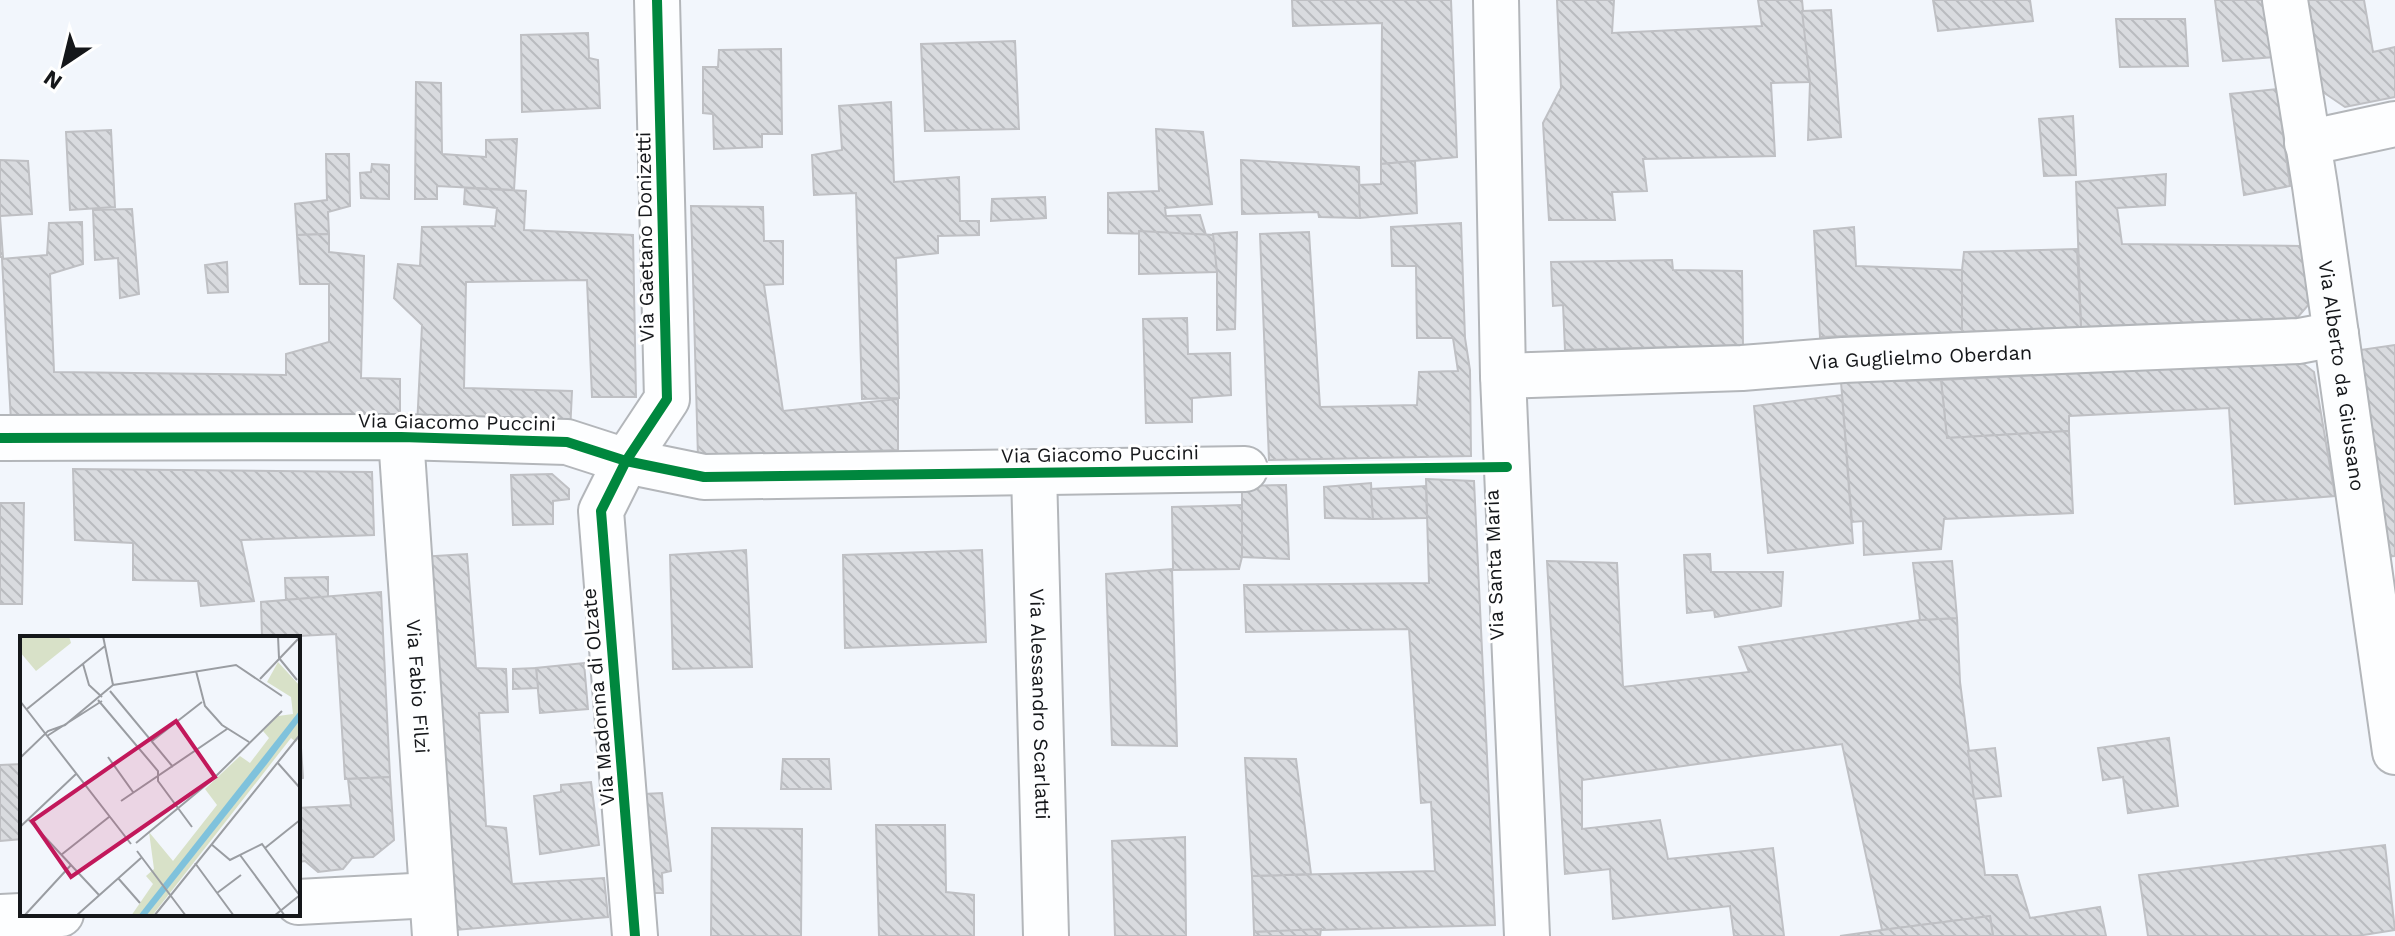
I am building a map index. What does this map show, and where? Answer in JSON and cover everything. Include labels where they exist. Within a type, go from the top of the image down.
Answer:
[{"type":"street","name":"Via Gaetano Donizetti","points":[[626,461],[667,399],[657,0]]},
{"type":"street","name":"Via Santa Maria","points":[[1496,0],[1503,376],[1527,936]]},
{"type":"street","name":"Via Alberto da Giussano","points":[[2285,0],[2395,752]]},
{"type":"street","points":[[2307,143],[2395,124]]},
{"type":"street","name":"Via Guglielmo Oberdan","points":[[1503,376],[1742,368],[1843,360],[2299,341],[2336,334]]},
{"type":"street","name":"Via Giacomo Puccini","points":[[0,438],[401,437],[567,442],[626,461],[704,477],[1245,469]]},
{"type":"street","name":"Via Fabio Filzi","points":[[401,437],[434,915]]},
{"type":"street","name":"Via Madonna di Olzate","points":[[626,461],[601,511],[635,936]]},
{"type":"street","name":"Via Alessandro Scarlatti","points":[[1034,472],[1046,936]]},
{"type":"street","points":[[300,902],[434,915]]},
{"type":"street","points":[[0,917],[20,916]]},
{"type":"building","points":[[1292,0],[1451,0],[1457,157],[1381,164],[1382,23],[1293,26]]},
{"type":"building","points":[[1557,0],[1614,0],[1612,33],[1762,26],[1758,0],[1802,0],[1810,82],[1771,83],[1775,156],[1643,159],[1647,191],[1612,192],[1615,220],[1549,220],[1543,123],[1561,88]]},
{"type":"building","points":[[1933,0],[2030,0],[2033,21],[1938,31]]},
{"type":"building","points":[[2215,0],[2268,0],[2275,57],[2223,61]]},
{"type":"building","points":[[2305,0],[2364,0],[2373,52],[2395,47],[2395,97],[2345,107],[2317,88]]},
{"type":"building","points":[[1831,10],[1841,137],[1808,140],[1810,82],[1802,11]]},
{"type":"building","points":[[2116,19],[2185,19],[2188,66],[2120,67]]},
{"type":"building","points":[[588,33],[589,58],[598,60],[600,108],[522,112],[521,35]]},
{"type":"building","points":[[1015,41],[1019,129],[925,131],[921,44]]},
{"type":"building","points":[[781,49],[782,134],[762,134],[762,147],[714,149],[713,114],[703,113],[703,67],[718,67],[719,50]]},
{"type":"building","points":[[416,82],[441,83],[442,154],[486,157],[486,140],[517,139],[514,190],[437,186],[437,199],[415,199]]},
{"type":"building","points":[[2277,89],[2290,186],[2244,195],[2230,94]]},
{"type":"building","points":[[891,102],[894,182],[959,177],[960,221],[979,221],[979,235],[938,236],[938,253],[896,258],[899,398],[862,399],[856,193],[814,195],[812,155],[842,150],[839,106]]},
{"type":"building","points":[[2073,116],[2076,175],[2044,176],[2039,119]]},
{"type":"building","points":[[1156,129],[1203,132],[1212,204],[1165,208],[1166,216],[1200,215],[1206,235],[1108,233],[1108,193],[1159,191]]},
{"type":"building","points":[[111,130],[115,207],[70,210],[66,132]]},
{"type":"building","points":[[326,154],[349,154],[350,206],[328,212],[329,234],[297,235],[295,204],[327,200]]},
{"type":"building","points":[[0,160],[28,161],[32,214],[0,216]]},
{"type":"building","points":[[1241,160],[1359,167],[1360,218],[1319,217],[1318,212],[1242,214]]},
{"type":"building","points":[[1415,161],[1417,213],[1360,218],[1359,185],[1381,184],[1381,164]]},
{"type":"building","points":[[372,164],[389,165],[389,199],[361,198],[360,173],[371,172]]},
{"type":"building","points":[[2166,174],[2165,205],[2117,208],[2122,244],[2301,246],[2310,303],[2297,318],[2081,327],[2076,182]]},
{"type":"building","points":[[465,188],[526,191],[524,230],[633,235],[636,397],[592,397],[587,280],[466,282],[464,388],[572,391],[570,433],[417,427],[422,325],[394,298],[398,264],[420,266],[422,227],[495,226],[497,208],[464,204]]},
{"type":"building","points":[[1045,197],[1046,218],[991,221],[992,199]]},
{"type":"building","points":[[691,206],[763,207],[764,241],[783,241],[783,284],[764,285],[783,411],[898,399],[898,450],[698,458]]},
{"type":"building","points":[[132,209],[139,294],[120,298],[118,258],[95,260],[93,210]]},
{"type":"building","points":[[0,216],[3,257],[0,257]]},
{"type":"building","points":[[82,222],[83,264],[50,274],[54,372],[286,375],[286,354],[329,342],[329,284],[300,284],[297,235],[329,234],[329,252],[364,256],[361,378],[400,379],[400,425],[11,421],[2,259],[47,255],[49,223]]},
{"type":"building","points":[[1461,223],[1465,338],[1470,370],[1471,456],[1269,460],[1260,234],[1309,232],[1320,407],[1417,405],[1419,372],[1458,371],[1453,338],[1417,338],[1416,266],[1392,266],[1391,227]]},
{"type":"building","points":[[1854,227],[1856,266],[1962,270],[1962,332],[1820,337],[1814,231]]},
{"type":"building","points":[[1139,231],[1214,235],[1217,272],[1139,274]]},
{"type":"building","points":[[1237,232],[1235,329],[1217,330],[1217,272],[1213,234]]},
{"type":"building","points":[[2077,249],[2081,327],[1962,332],[1964,252]]},
{"type":"building","points":[[1672,260],[1673,270],[1742,271],[1743,345],[1565,350],[1563,305],[1553,306],[1551,262]]},
{"type":"building","points":[[227,262],[228,292],[208,293],[205,265]]},
{"type":"building","points":[[1187,318],[1188,354],[1230,353],[1231,395],[1192,398],[1192,422],[1146,423],[1143,319]]},
{"type":"building","points":[[2395,345],[2395,556],[2386,557],[2360,350]]},
{"type":"building","points":[[2301,362],[2314,372],[2335,496],[2235,504],[2229,408],[2069,416],[2069,431],[1947,438],[1941,380]]},
{"type":"building","points":[[1941,380],[1947,438],[2069,431],[2073,513],[1944,519],[1941,549],[1864,555],[1863,521],[1852,522],[1841,382]]},
{"type":"building","points":[[1842,395],[1853,543],[1768,553],[1754,406]]},
{"type":"building","points":[[73,469],[372,472],[374,535],[241,540],[254,601],[201,606],[198,581],[133,580],[133,543],[75,540]]},
{"type":"building","points":[[552,474],[569,489],[569,499],[553,501],[553,524],[513,525],[511,475]]},
{"type":"building","points":[[1426,479],[1474,481],[1495,925],[1254,932],[1252,876],[1435,871],[1431,802],[1421,803],[1409,629],[1246,632],[1244,585],[1429,583]]},
{"type":"building","points":[[1371,483],[1373,519],[1325,518],[1324,487]]},
{"type":"building","points":[[1286,485],[1289,559],[1242,557],[1242,486]]},
{"type":"building","points":[[1426,486],[1427,518],[1373,519],[1371,489]]},
{"type":"building","points":[[0,503],[24,503],[22,604],[0,604]]},
{"type":"building","points":[[1242,505],[1242,557],[1239,569],[1173,570],[1172,507]]},
{"type":"building","points":[[746,550],[752,667],[673,669],[670,555]]},
{"type":"building","points":[[982,550],[986,642],[845,648],[843,555]]},
{"type":"building","points":[[467,554],[476,668],[506,669],[508,712],[479,713],[486,826],[506,828],[512,884],[604,878],[608,917],[444,931],[420,557]]},
{"type":"building","points":[[1710,554],[1711,572],[1783,572],[1781,606],[1715,617],[1714,610],[1687,613],[1684,555]]},
{"type":"building","points":[[1547,561],[1617,563],[1623,687],[1749,672],[1739,647],[1920,620],[1957,618],[1960,682],[1985,875],[2017,875],[2030,918],[2100,907],[2106,936],[1993,936],[1990,916],[1882,930],[1842,744],[1582,780],[1582,829],[1660,820],[1668,859],[1773,848],[1784,936],[1734,936],[1730,906],[1613,919],[1610,869],[1565,874]]},
{"type":"building","points":[[1952,561],[1957,618],[1920,620],[1913,563]]},
{"type":"building","points":[[1172,569],[1177,746],[1112,745],[1106,574]]},
{"type":"building","points":[[328,577],[328,597],[286,600],[285,578]]},
{"type":"building","points":[[381,592],[390,777],[345,779],[336,634],[262,636],[261,602]]},
{"type":"building","points":[[584,663],[588,709],[540,713],[536,668]]},
{"type":"building","points":[[536,668],[538,688],[513,689],[513,669]]},
{"type":"building","points":[[300,733],[303,778],[300,779]]},
{"type":"building","points":[[2169,738],[2178,806],[2128,813],[2123,777],[2103,780],[2098,748]]},
{"type":"building","points":[[1995,748],[2001,796],[1974,799],[1968,751]]},
{"type":"building","points":[[1245,758],[1296,759],[1311,874],[1252,876]]},
{"type":"building","points":[[783,759],[829,759],[831,789],[781,789]]},
{"type":"building","points":[[20,764],[20,839],[0,841],[0,765]]},
{"type":"building","points":[[390,777],[394,840],[373,857],[352,858],[343,869],[318,872],[305,861],[300,862],[300,808],[351,805],[348,779]]},
{"type":"building","points":[[591,782],[599,845],[540,854],[534,796],[561,792],[561,785]]},
{"type":"building","points":[[662,793],[671,871],[662,873],[663,893],[651,893],[644,794]]},
{"type":"building","points":[[876,825],[945,825],[946,892],[974,895],[974,936],[879,936]]},
{"type":"building","points":[[712,828],[802,829],[801,936],[711,936]]},
{"type":"building","points":[[1185,837],[1186,936],[1115,936],[1112,841]]},
{"type":"building","points":[[2385,845],[2395,930],[2357,936],[2148,936],[2139,875]]},
{"type":"building","points":[[1990,916],[1993,936],[1840,936],[1882,930]]},
{"type":"building","points":[[1321,929],[1320,936],[1254,936],[1254,932]]},
{"type":"cycle path","points":[[635,936],[601,511],[626,461],[667,399],[657,0]]},
{"type":"cycle path","points":[[0,438],[401,437],[567,442],[626,461],[704,477],[1507,467]]}]
